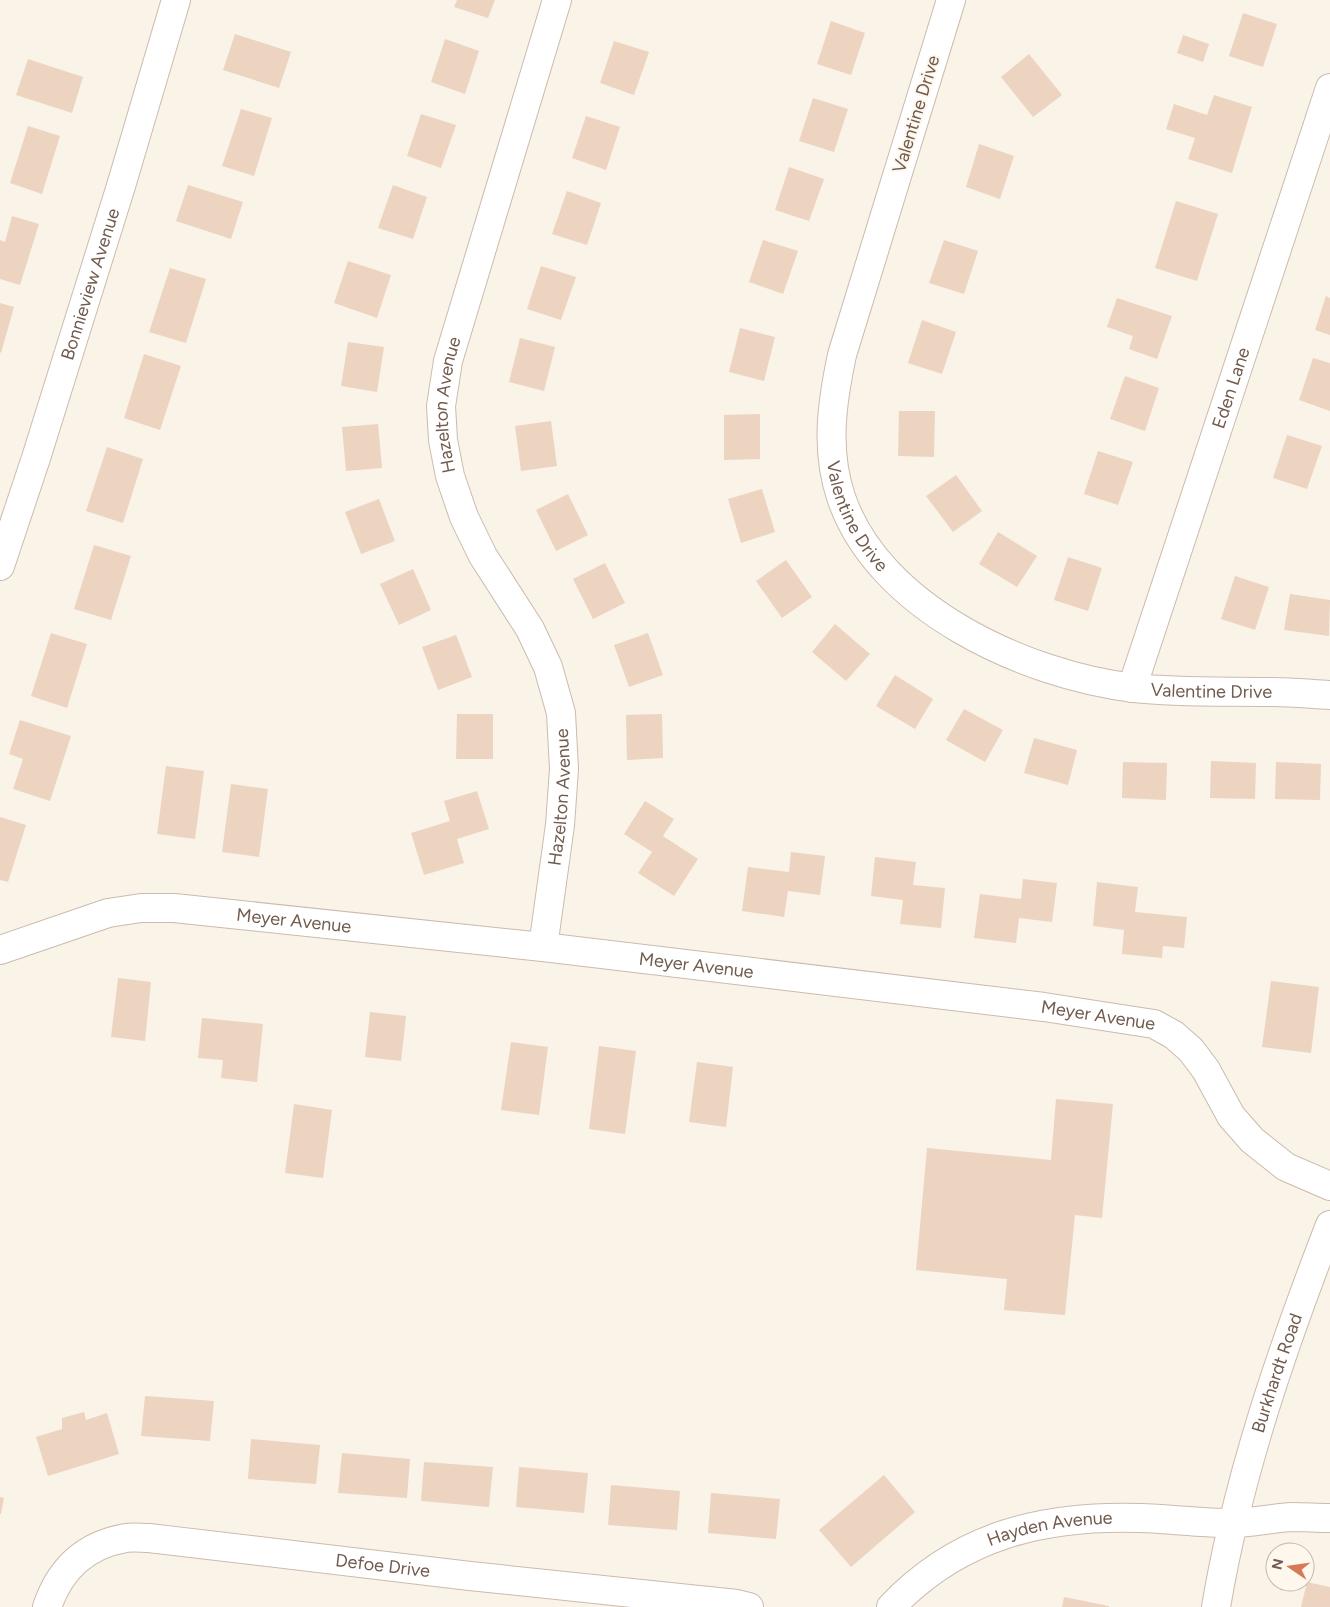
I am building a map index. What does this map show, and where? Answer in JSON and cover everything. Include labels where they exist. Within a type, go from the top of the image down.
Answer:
[{"type":"street","name":"Bonnieview Avenue","points":[[2,549],[36,458],[121,186],[176,0]]},
{"type":"street","name":"Hazelton Avenue","points":[[543,947],[560,825],[564,769],[561,713],[548,667],[530,629],[483,556],[464,517],[450,476],[443,440],[441,406],[448,361],[557,0]]},
{"type":"street","name":"Valentine Drive","points":[[951,0],[840,365],[834,393],[831,432],[833,465],[841,497],[859,537],[879,563],[908,591],[946,620],[986,644],[1029,663],[1072,676],[1132,688],[1188,693],[1274,692],[1330,696]]},
{"type":"street","name":"Eden Lane","points":[[1132,688],[1330,88]]},
{"type":"street","name":"Meyer Avenue","points":[[0,950],[15,947],[108,913],[140,908],[174,908],[543,947],[1044,1007],[1154,1024],[1174,1035],[1191,1050],[1206,1070],[1231,1116],[1252,1140],[1286,1167],[1330,1186]]},
{"type":"street","name":"Burkhardt Road","points":[[1216,1607],[1232,1523],[1264,1410],[1306,1286],[1330,1225]]},
{"type":"street","name":"Hayden Avenue","points":[[891,1607],[902,1595],[930,1572],[976,1545],[1014,1530],[1048,1523],[1103,1518],[1232,1523],[1292,1517],[1330,1518]]},
{"type":"street","name":"Defoe Drive","points":[[47,1607],[57,1582],[77,1559],[97,1547],[126,1538],[149,1538],[470,1576],[737,1604],[749,1607]]},
{"type":"building","points":[[457,0],[495,0],[488,18],[454,7]]},
{"type":"building","points":[[1243,13],[1277,24],[1263,67],[1229,56]]},
{"type":"building","points":[[831,21],[865,33],[851,75],[817,64]]},
{"type":"building","points":[[235,34],[291,52],[279,88],[223,70]]},
{"type":"building","points":[[1183,35],[1209,44],[1203,62],[1177,53]]},
{"type":"building","points":[[445,39],[479,51],[465,94],[431,82]]},
{"type":"building","points":[[614,41],[649,52],[634,95],[600,83]]},
{"type":"building","points":[[1029,54],[1062,95],[1033,117],[1001,77]]},
{"type":"building","points":[[28,59],[83,77],[72,113],[16,95]]},
{"type":"building","points":[[1214,95],[1252,107],[1232,173],[1188,159],[1195,138],[1166,129],[1174,104],[1207,115]]},
{"type":"building","points":[[813,98],[848,109],[834,152],[799,141]]},
{"type":"building","points":[[241,109],[272,118],[254,176],[222,166]]},
{"type":"building","points":[[421,114],[456,125],[441,168],[407,156]]},
{"type":"building","points":[[586,116],[620,127],[606,170],[572,158]]},
{"type":"building","points":[[28,126],[60,136],[42,194],[10,183]]},
{"type":"building","points":[[979,144],[1014,156],[1000,199],[966,187]]},
{"type":"building","points":[[789,167],[824,179],[809,221],[775,210]]},
{"type":"building","points":[[188,185],[243,202],[231,239],[176,221]]},
{"type":"building","points":[[393,185],[427,197],[413,239],[378,228]]},
{"type":"building","points":[[567,191],[601,203],[587,245],[552,234]]},
{"type":"building","points":[[1176,201],[1218,214],[1197,281],[1155,268]]},
{"type":"building","points":[[12,216],[39,224],[20,285],[0,279],[0,240],[5,242]]},
{"type":"building","points":[[763,240],[798,251],[783,294],[749,282]]},
{"type":"building","points":[[944,240],[978,251],[964,294],[929,283]]},
{"type":"building","points":[[348,261],[391,275],[377,318],[334,303]]},
{"type":"building","points":[[541,266],[576,277],[561,320],[527,309]]},
{"type":"building","points":[[170,268],[206,279],[186,343],[149,332]]},
{"type":"building","points":[[1326,296],[1330,298],[1330,335],[1315,330]]},
{"type":"building","points":[[1117,298],[1172,316],[1157,359],[1129,349],[1133,336],[1107,327]]},
{"type":"building","points":[[0,303],[14,307],[1,353],[0,352]]},
{"type":"building","points":[[922,320],[956,332],[942,374],[908,363]]},
{"type":"building","points":[[740,328],[775,337],[764,381],[729,372]]},
{"type":"building","points":[[520,338],[555,347],[544,391],[509,382]]},
{"type":"building","points":[[348,342],[384,347],[377,392],[341,386]]},
{"type":"building","points":[[144,354],[181,366],[160,430],[124,418]]},
{"type":"building","points":[[1313,358],[1330,363],[1330,411],[1299,400]]},
{"type":"building","points":[[1125,376],[1159,388],[1145,431],[1110,419]]},
{"type":"building","points":[[899,411],[935,411],[934,457],[898,456]]},
{"type":"building","points":[[760,414],[760,459],[724,460],[724,415]]},
{"type":"building","points":[[551,421],[557,466],[521,471],[515,426]]},
{"type":"building","points":[[378,424],[382,468],[346,471],[342,427]]},
{"type":"building","points":[[1287,435],[1322,446],[1307,489],[1273,478]]},
{"type":"building","points":[[107,447],[143,459],[123,523],[86,511]]},
{"type":"building","points":[[1098,451],[1133,462],[1118,505],[1084,494]]},
{"type":"building","points":[[956,475],[982,511],[953,532],[926,496]]},
{"type":"building","points":[[762,489],[775,532],[741,543],[728,499]]},
{"type":"building","points":[[568,494],[588,535],[556,551],[536,510]]},
{"type":"building","points":[[379,499],[395,541],[361,554],[345,512]]},
{"type":"building","points":[[998,532],[1037,556],[1017,587],[979,564]]},
{"type":"building","points":[[94,545],[131,556],[111,620],[74,609]]},
{"type":"building","points":[[1068,557],[1102,568],[1088,611],[1054,600]]},
{"type":"building","points":[[786,560],[812,597],[782,618],[756,581]]},
{"type":"building","points":[[605,563],[625,603],[593,619],[573,579]]},
{"type":"building","points":[[413,569],[431,610],[399,625],[380,584]]},
{"type":"building","points":[[1235,576],[1269,587],[1255,630],[1221,619]]},
{"type":"building","points":[[1290,594],[1330,600],[1329,636],[1284,630]]},
{"type":"building","points":[[835,624],[870,654],[846,681],[812,652]]},
{"type":"building","points":[[51,633],[87,644],[67,708],[31,696]]},
{"type":"building","points":[[648,633],[663,675],[629,687],[614,645]]},
{"type":"building","points":[[456,635],[472,677],[438,690],[422,647]]},
{"type":"building","points":[[895,675],[933,699],[915,729],[876,706]]},
{"type":"building","points":[[964,709],[1003,730],[985,762],[946,740]]},
{"type":"building","points":[[457,714],[493,714],[493,759],[456,759]]},
{"type":"building","points":[[662,714],[663,758],[627,760],[626,715]]},
{"type":"building","points":[[20,720],[71,736],[50,801],[13,789],[23,759],[9,754]]},
{"type":"building","points":[[1034,738],[1077,750],[1068,785],[1024,773]]},
{"type":"building","points":[[1211,761],[1256,763],[1255,799],[1210,798]]},
{"type":"building","points":[[1123,762],[1167,763],[1166,800],[1122,798]]},
{"type":"building","points":[[1276,762],[1321,764],[1320,800],[1275,799]]},
{"type":"building","points":[[166,766],[204,771],[195,839],[157,834]]},
{"type":"building","points":[[231,784],[268,789],[259,857],[222,852]]},
{"type":"building","points":[[477,791],[489,829],[457,839],[464,863],[424,875],[411,833],[450,821],[444,801]]},
{"type":"building","points":[[645,801],[674,819],[663,836],[698,859],[674,896],[638,873],[652,852],[624,834]]},
{"type":"building","points":[[0,817],[26,825],[8,882],[0,880]]},
{"type":"building","points":[[791,852],[825,856],[820,895],[788,891],[784,917],[742,911],[748,867],[789,872]]},
{"type":"building","points":[[875,857],[916,862],[913,885],[945,888],[941,928],[900,924],[903,900],[871,896]]},
{"type":"building","points":[[1023,879],[1057,883],[1052,922],[1019,918],[1016,943],[974,938],[980,894],[1021,899]]},
{"type":"building","points":[[1097,882],[1138,887],[1135,912],[1187,917],[1184,948],[1163,946],[1162,958],[1122,954],[1124,930],[1093,926]]},
{"type":"building","points":[[118,978],[151,982],[145,1041],[111,1037]]},
{"type":"building","points":[[1271,981],[1319,987],[1311,1053],[1262,1047]]},
{"type":"building","points":[[370,1012],[406,1016],[401,1061],[365,1057]]},
{"type":"building","points":[[202,1018],[263,1024],[257,1082],[221,1078],[223,1060],[198,1058]]},
{"type":"building","points":[[511,1042],[548,1047],[539,1115],[501,1110]]},
{"type":"building","points":[[599,1046],[636,1051],[625,1134],[589,1129]]},
{"type":"building","points":[[697,1062],[733,1067],[726,1127],[689,1122]]},
{"type":"building","points":[[1056,1099],[1113,1104],[1102,1218],[1075,1215],[1065,1315],[1004,1310],[1007,1279],[916,1270],[927,1148],[1051,1160]]},
{"type":"building","points":[[294,1104],[332,1110],[323,1178],[285,1173]]},
{"type":"building","points":[[145,1396],[214,1401],[210,1441],[141,1436]]},
{"type":"building","points":[[84,1412],[86,1420],[107,1413],[119,1454],[48,1476],[36,1437],[62,1429],[62,1418]]},
{"type":"building","points":[[251,1439],[320,1445],[316,1484],[248,1479]]},
{"type":"building","points":[[342,1453],[410,1459],[407,1498],[338,1493]]},
{"type":"building","points":[[424,1462],[493,1467],[489,1507],[421,1501]]},
{"type":"building","points":[[519,1467],[588,1473],[584,1513],[516,1507]]},
{"type":"building","points":[[884,1475],[915,1512],[851,1567],[819,1530]]},
{"type":"building","points":[[611,1485],[680,1491],[677,1530],[608,1525]]},
{"type":"building","points":[[711,1493],[780,1499],[776,1539],[708,1533]]},
{"type":"building","points":[[0,1497],[4,1498],[1,1514],[0,1514]]},
{"type":"building","points":[[1315,1584],[1330,1587],[1330,1607],[1301,1607],[1305,1592],[1315,1592]]},
{"type":"building","points":[[1064,1597],[1109,1606],[1109,1607],[1062,1607]]}]
